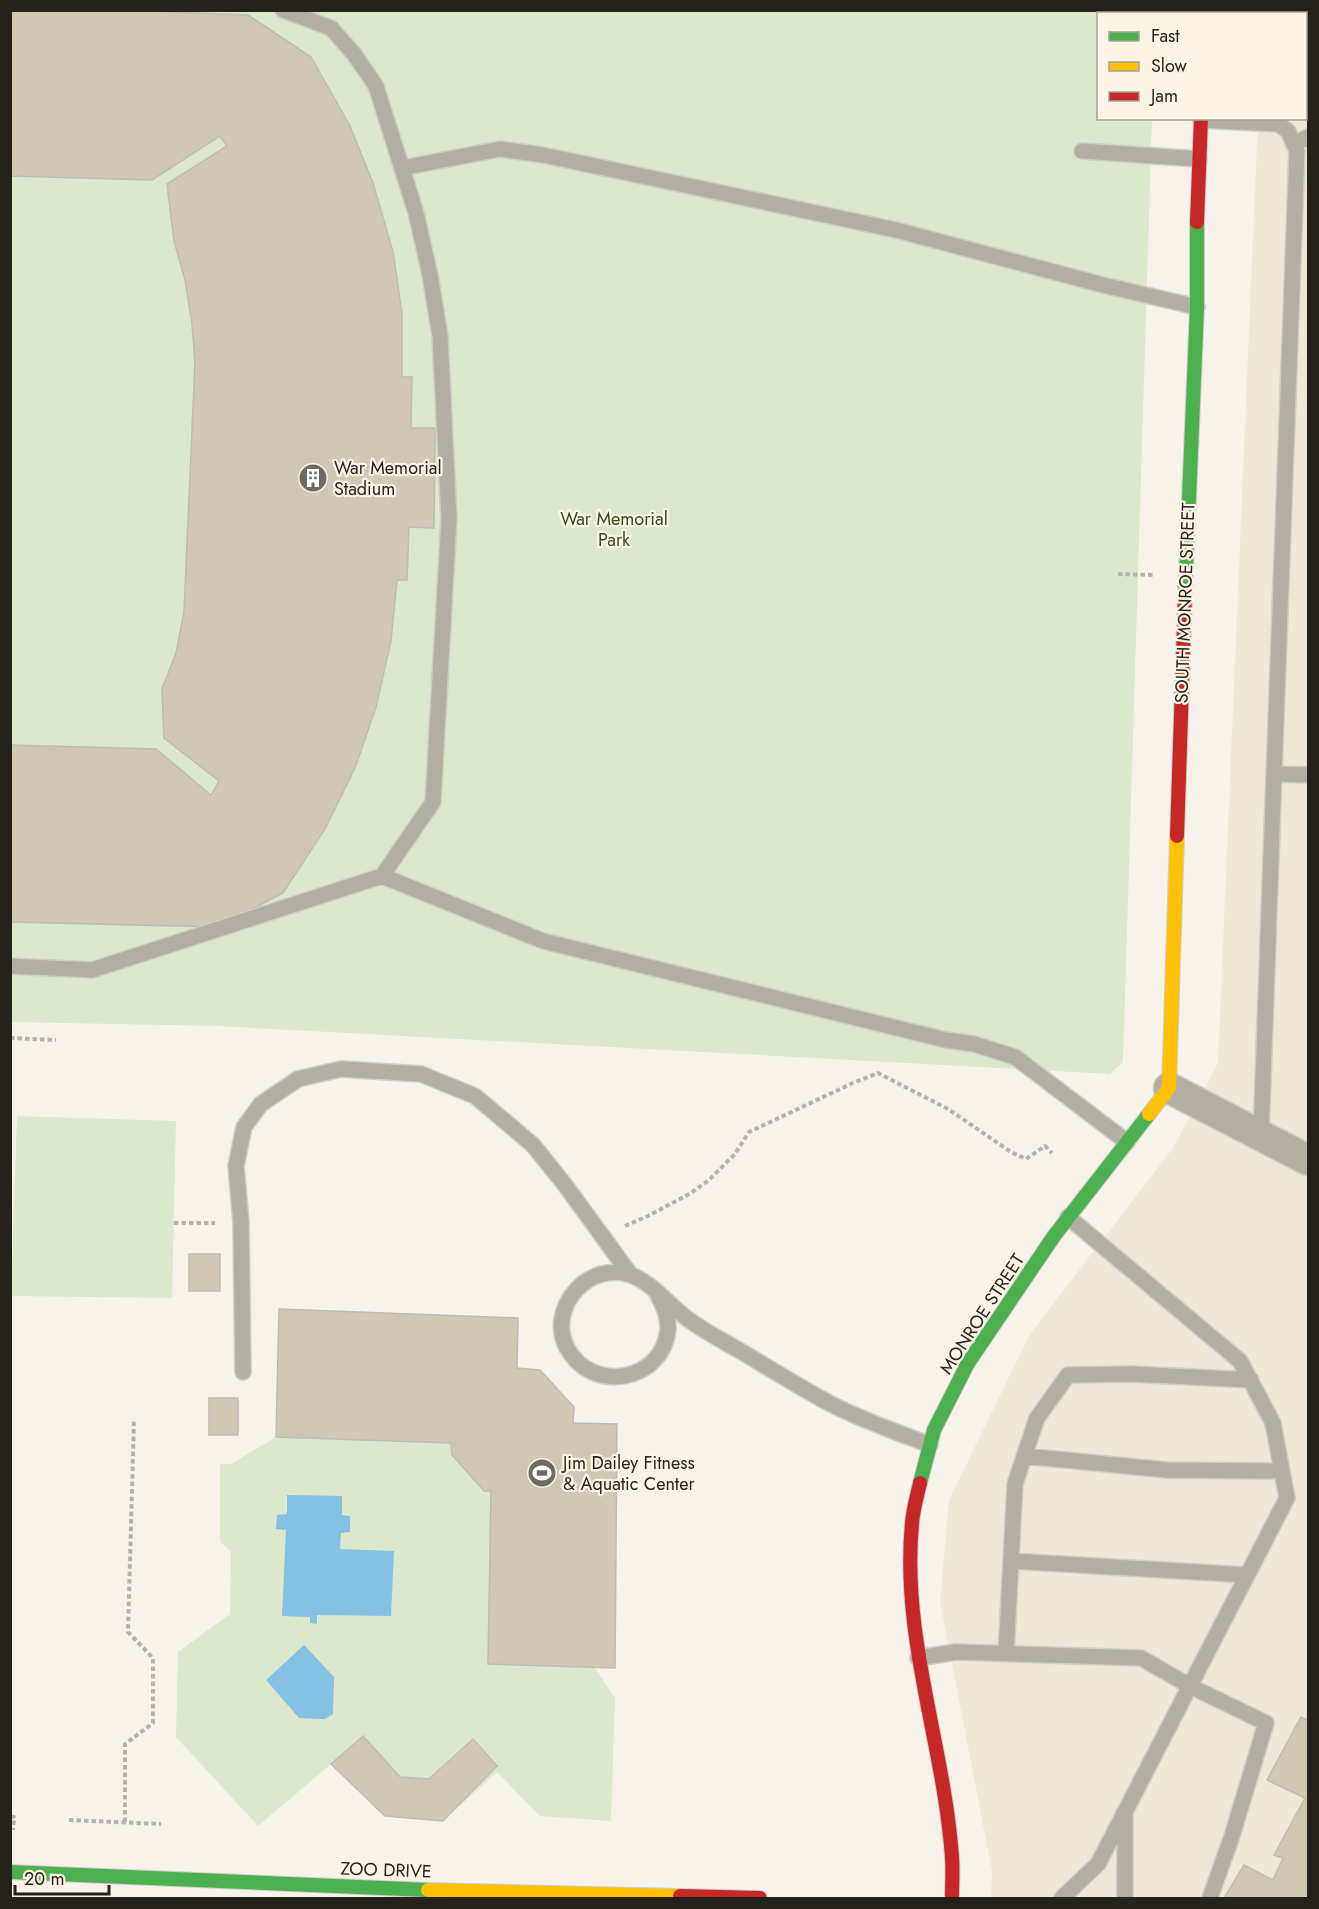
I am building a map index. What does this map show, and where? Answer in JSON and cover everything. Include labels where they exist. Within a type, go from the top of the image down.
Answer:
[{"type":"street","name":"SOUTH MONROE STREET","points":[[1169,1088],[1197,307],[1201,120]]},
{"type":"street","points":[[1169,1088],[1308,1160]]},
{"type":"street","name":"MONROE STREET","points":[[952,1899],[952,1857],[918,1658],[911,1563],[912,1522],[922,1474],[934,1430],[968,1363],[1068,1217],[1169,1088]]},
{"type":"street","name":"ZOO DRIVE","points":[[10,1872],[368,1888],[760,1899]]},
{"type":"lane","points":[[10,966],[92,970],[382,876],[433,802],[449,519],[440,336],[430,275],[416,213],[376,86],[354,54],[331,28],[283,10]]},
{"type":"lane","points":[[1216,120],[1278,124],[1288,131],[1297,151],[1261,1135]]},
{"type":"lane","points":[[1294,144],[1308,137]]},
{"type":"lane","points":[[402,168],[500,149],[543,156],[896,230],[1197,307]]},
{"type":"lane","points":[[1082,151],[1199,159]]},
{"type":"lane","points":[[1275,774],[1308,775]]},
{"type":"lane","points":[[382,876],[543,941],[946,1040],[974,1044],[1015,1058],[1128,1142]]},
{"type":"lane","points":[[243,1372],[241,1222],[236,1166],[244,1127],[261,1104],[298,1079],[341,1069],[421,1074],[475,1096],[533,1145],[630,1274]]},
{"type":"lane","points":[[1062,1899],[1098,1864],[1287,1498],[1273,1423],[1240,1361],[1068,1217]]},
{"type":"lane","points":[[658,1295],[666,1311],[668,1329],[664,1345],[654,1360],[640,1371],[623,1377],[605,1377],[589,1371],[576,1361],[566,1346],[562,1330],[563,1313],[570,1297],[581,1284],[596,1275],[613,1272],[630,1274],[646,1282],[691,1322],[831,1404],[930,1445]]},
{"type":"lane","points":[[1006,1654],[1015,1484],[1037,1418],[1068,1375],[1132,1374],[1251,1380]]},
{"type":"lane","points":[[1024,1456],[1167,1470],[1282,1471]]},
{"type":"lane","points":[[1011,1561],[1247,1575]]},
{"type":"lane","points":[[918,1658],[956,1652],[1140,1658],[1190,1686],[1266,1723],[1232,1836],[1210,1899]]},
{"type":"lane","points":[[1125,1811],[1125,1899]]},
{"type":"path","points":[[1118,574],[1155,575]]},
{"type":"path","points":[[10,1038],[57,1040]]},
{"type":"path","points":[[618,1228],[648,1216],[691,1193],[709,1180],[735,1154],[749,1132],[878,1073],[948,1109],[1011,1152],[1026,1159],[1045,1146],[1052,1153]]},
{"type":"path","points":[[174,1223],[215,1224]]},
{"type":"path","points":[[125,1822],[125,1744],[153,1723],[153,1658],[128,1632],[134,1420]]},
{"type":"path","points":[[10,1817],[14,1817],[13,1830]]},
{"type":"path","points":[[69,1820],[161,1824]]},
{"type":"shaded area","points":[[1308,11],[1308,1898],[991,1898],[992,1871],[940,1602],[949,1500],[1030,1334],[1173,1148],[1218,1063],[1258,120],[1307,120],[1307,12],[1263,12]]},
{"type":"green space","name":"War Memorial Park","points":[[11,11],[1155,11],[1097,12],[1097,120],[1152,120],[1123,1062],[1110,1074],[219,1026],[11,1022]]},
{"type":"green space","points":[[17,1116],[176,1121],[172,1298],[11,1296]]},
{"type":"green space","points":[[276,1437],[451,1443],[452,1455],[484,1491],[491,1491],[488,1664],[595,1668],[615,1698],[611,1821],[540,1816],[497,1772],[443,1821],[385,1816],[331,1764],[258,1826],[176,1737],[178,1652],[230,1614],[231,1551],[220,1542],[220,1464],[231,1464]]},
{"type":"water","points":[[287,1495],[342,1496],[342,1515],[350,1516],[350,1532],[341,1533],[340,1549],[394,1551],[391,1616],[317,1615],[317,1624],[310,1623],[310,1617],[282,1616],[286,1530],[276,1529],[277,1515],[287,1514]]},
{"type":"water","points":[[304,1645],[334,1677],[333,1714],[325,1719],[299,1718],[266,1680]]},
{"type":"building","name":"War Memorial Stadium","points":[[10,10],[123,10],[248,15],[311,57],[350,126],[373,183],[393,252],[402,313],[402,377],[412,377],[411,428],[435,428],[434,528],[409,527],[407,580],[397,580],[391,641],[376,707],[355,768],[325,829],[283,893],[218,927],[10,922],[10,745],[156,749],[211,795],[219,781],[164,738],[162,689],[176,653],[184,612],[195,362],[192,324],[185,280],[174,241],[167,184],[227,146],[220,136],[152,180],[10,176]]},
{"type":"building","points":[[189,1254],[220,1254],[220,1291],[189,1291]]},
{"type":"building","name":"Jim Dailey Fitness & Aquatic Center","points":[[279,1309],[518,1318],[517,1368],[540,1370],[574,1407],[573,1423],[617,1424],[615,1668],[488,1664],[491,1491],[484,1491],[452,1455],[451,1443],[276,1437]]},
{"type":"building","points":[[209,1398],[238,1398],[238,1435],[209,1435]]},
{"type":"building","points":[[1301,1717],[1308,1720],[1308,1898],[1224,1898],[1244,1865],[1273,1880],[1283,1858],[1274,1855],[1305,1798],[1267,1780]]},
{"type":"building","points":[[363,1736],[400,1777],[429,1779],[473,1739],[497,1766],[443,1821],[385,1816],[331,1764]]},
{"type":"traffic: fast","points":[[1185,595],[1197,307],[1197,222]]},
{"type":"traffic: fast","points":[[920,1483],[934,1430],[968,1363],[1054,1236],[1149,1114]]},
{"type":"traffic: fast","points":[[10,1872],[428,1890]]},
{"type":"traffic: slow","points":[[1149,1114],[1169,1088],[1177,836]]},
{"type":"traffic: slow","points":[[428,1890],[680,1896]]},
{"type":"traffic: jam","points":[[1197,222],[1201,120]]},
{"type":"traffic: jam","points":[[1177,836],[1185,595]]},
{"type":"traffic: jam","points":[[920,1483],[912,1523],[910,1565],[912,1608],[948,1815],[952,1898]]},
{"type":"traffic: jam","points":[[680,1896],[760,1898]]},
{"type":"place","name":"War Memorial Stadium","points":[[313,478]]},
{"type":"place","name":"Jim Dailey Fitness & Aquatic Center","points":[[542,1473]]}]
